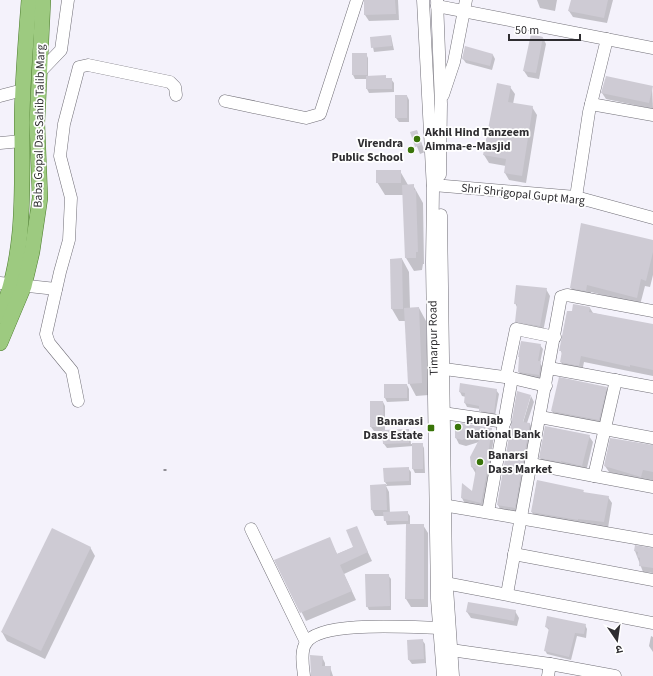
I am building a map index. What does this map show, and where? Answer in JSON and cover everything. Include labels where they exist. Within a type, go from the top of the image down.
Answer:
[{"type":"main road","name":"Baba Gopal Das Sahib Talib Marg","points":[[0,343],[12,285],[22,208],[23,90],[29,0]]},
{"type":"main road","name":"Baba Gopal Das Sahib Talib Marg","points":[[0,316],[12,285],[32,252],[40,198],[37,124],[38,74],[43,0]]},
{"type":"street","points":[[38,74],[61,50],[68,0]]},
{"type":"street","points":[[225,101],[306,118],[320,114],[358,0]]},
{"type":"street","name":"Timarpur Road","points":[[423,0],[435,104]]},
{"type":"street","points":[[437,3],[465,5],[607,39],[653,48]]},
{"type":"street","name":"Timarpur Road","points":[[437,3],[435,104],[440,505],[445,649],[443,676]]},
{"type":"street","points":[[435,104],[454,62],[465,5]]},
{"type":"street","points":[[576,197],[591,104],[607,39]]},
{"type":"street","points":[[78,401],[72,371],[46,339],[56,289],[69,240],[71,198],[60,162],[60,156],[64,124],[79,67],[88,65],[170,82],[175,87],[176,95]]},
{"type":"street","points":[[0,96],[23,90]]},
{"type":"street","points":[[591,104],[653,115]]},
{"type":"street","points":[[0,143],[22,141]]},
{"type":"street","name":"Shri Shrigopal Gupt Marg","points":[[436,186],[576,197],[653,218]]},
{"type":"street","points":[[12,285],[56,289]]},
{"type":"street","points":[[507,594],[555,337],[561,297],[563,295],[653,311]]},
{"type":"street","points":[[488,512],[504,422],[516,329],[555,337]]},
{"type":"street","points":[[549,368],[653,386]]},
{"type":"street","points":[[439,369],[509,378],[546,386]]},
{"type":"street","points":[[594,476],[616,380]]},
{"type":"street","points":[[439,412],[504,422]]},
{"type":"street","points":[[540,417],[653,438]]},
{"type":"street","points":[[531,464],[653,487]]},
{"type":"street","points":[[440,505],[653,541]]},
{"type":"street","points":[[251,529],[306,642]]},
{"type":"street","points":[[514,554],[653,580]]},
{"type":"street","points":[[442,582],[653,623]]},
{"type":"street","points":[[304,676],[303,648],[306,642],[319,632],[350,628],[393,626],[444,628]]},
{"type":"street","points":[[445,649],[550,664],[614,676]]},
{"type":"street","name":"Timarpur Road","points":[[445,649],[453,676]]},
{"type":"street","points":[[548,676],[550,664]]},
{"type":"building","points":[[364,0],[395,0],[396,14],[364,15]]},
{"type":"building","points":[[571,0],[608,0],[604,18],[568,11]]},
{"type":"building","points":[[531,34],[543,37],[536,73],[523,71]]},
{"type":"building","points":[[391,35],[392,46],[371,48],[370,37]]},
{"type":"building","points":[[465,46],[493,54],[490,66],[462,59]]},
{"type":"building","points":[[352,53],[367,53],[367,75],[352,75]]},
{"type":"building","points":[[386,75],[386,78],[392,78],[392,89],[366,89],[366,76]]},
{"type":"building","points":[[606,76],[653,86],[649,103],[601,93]]},
{"type":"building","points":[[497,83],[511,86],[508,102],[533,106],[522,176],[504,173],[506,159],[483,155]]},
{"type":"building","points":[[395,95],[407,95],[407,118],[395,118]]},
{"type":"building","points":[[417,130],[422,145],[415,147],[410,132]]},
{"type":"building","points":[[376,170],[401,170],[401,183],[376,183]]},
{"type":"building","points":[[414,184],[414,190],[416,190],[418,252],[416,252],[416,258],[405,258],[402,185]]},
{"type":"building","points":[[581,223],[653,240],[653,252],[646,281],[641,279],[637,298],[587,285],[586,291],[570,288]]},
{"type":"building","points":[[402,258],[403,309],[391,309],[390,259]]},
{"type":"building","points":[[516,285],[547,288],[540,326],[515,322],[517,304],[514,304]]},
{"type":"building","points":[[573,304],[590,307],[589,312],[653,324],[653,370],[630,365],[630,367],[581,356],[579,366],[560,362],[562,351],[559,351],[567,311],[572,311]]},
{"type":"building","points":[[419,307],[422,383],[408,384],[404,308]]},
{"type":"building","points":[[521,341],[541,344],[538,361],[541,361],[539,375],[518,372],[518,357]]},
{"type":"building","points":[[559,377],[607,387],[599,420],[551,411]]},
{"type":"building","points":[[460,383],[497,389],[494,413],[479,411],[479,406],[464,403],[465,393],[459,392]]},
{"type":"building","points":[[384,384],[407,384],[407,398],[384,398]]},
{"type":"building","points":[[517,391],[531,395],[523,422],[530,423],[515,508],[497,505]]},
{"type":"building","points":[[370,401],[383,401],[384,427],[370,427]]},
{"type":"building","name":"Banarsi Dass Market","points":[[455,422],[492,428],[488,455],[490,456],[481,503],[461,498],[462,483],[472,491],[476,469],[471,467],[470,457],[482,434],[462,440],[455,438]]},
{"type":"building","points":[[545,426],[590,435],[582,466],[539,458]]},
{"type":"building","points":[[409,429],[409,443],[383,444],[382,430]]},
{"type":"building","points":[[610,438],[653,445],[653,472],[643,470],[641,477],[604,466]]},
{"type":"building","points":[[412,443],[423,443],[423,469],[412,469]]},
{"type":"building","points":[[409,467],[409,481],[384,482],[383,468]]},
{"type":"building","points":[[537,480],[584,490],[583,492],[609,496],[604,522],[578,520],[531,512]]},
{"type":"building","points":[[386,484],[387,510],[371,510],[370,485]]},
{"type":"building","points":[[408,511],[408,521],[384,521],[383,512]]},
{"type":"building","points":[[406,524],[424,524],[424,599],[405,599]]},
{"type":"building","points":[[357,526],[368,552],[340,565],[352,591],[300,613],[274,560],[330,537],[337,554],[353,547],[346,530]]},
{"type":"building","points":[[52,528],[91,547],[41,651],[1,632]]},
{"type":"building","points":[[635,545],[653,548],[653,568],[639,566],[640,558],[637,557],[638,552],[634,551]]},
{"type":"building","points":[[365,574],[389,574],[390,606],[366,607]]},
{"type":"building","points":[[468,602],[516,610],[514,621],[466,612]]},
{"type":"building","points":[[547,616],[586,624],[584,634],[575,633],[569,657],[544,651],[549,628],[545,627]]},
{"type":"building","points":[[423,639],[424,659],[408,660],[407,640]]},
{"type":"building","points":[[310,655],[323,656],[322,666],[331,666],[330,676],[311,676]]},
{"type":"railway","points":[[165,465],[165,471]]},
{"type":"place","name":"Akhil Hind Tanzeem Aimma-e-Masjid","points":[[417,139]]},
{"type":"place","name":"Virendra Public School","points":[[411,150]]},
{"type":"place","name":"Punjab National Bank","points":[[458,427]]},
{"type":"place","name":"Banarasi Dass Estate","points":[[431,428]]},
{"type":"place","name":"Banarsi Dass Market","points":[[480,462]]}]
